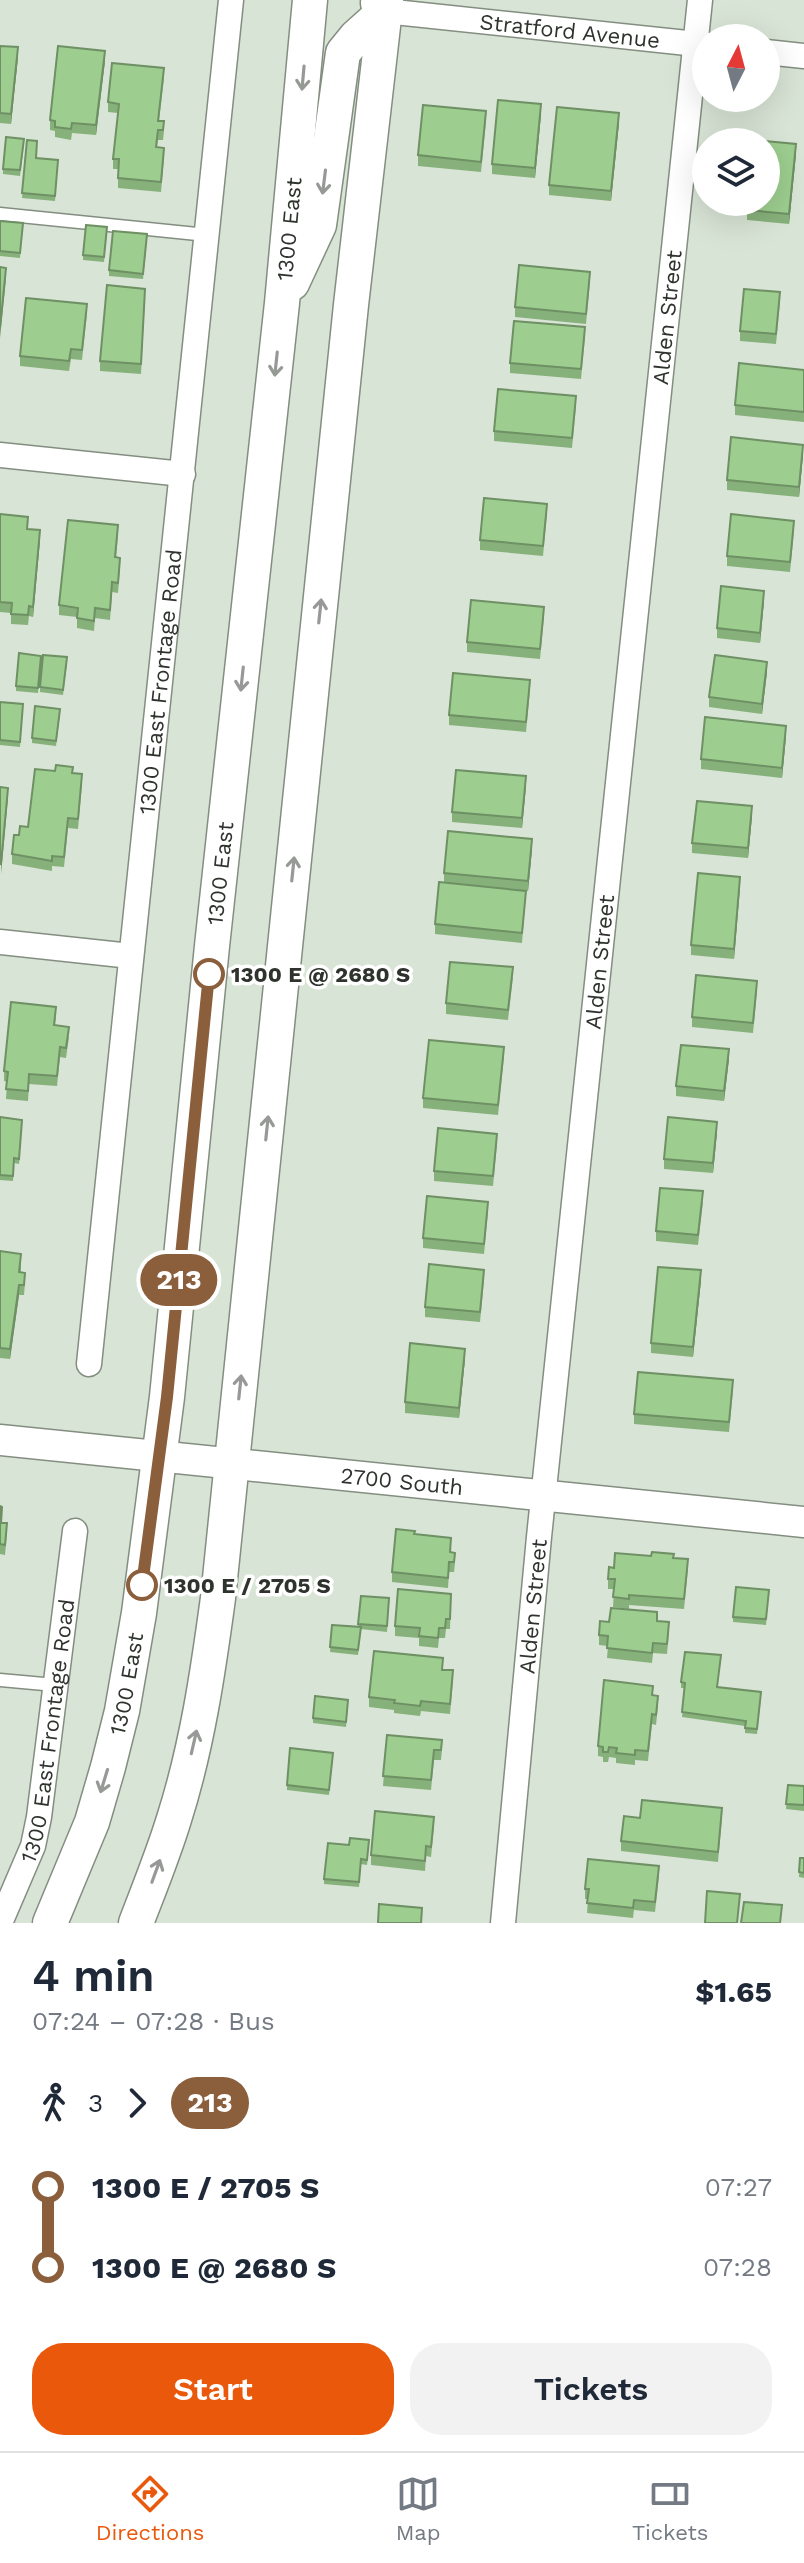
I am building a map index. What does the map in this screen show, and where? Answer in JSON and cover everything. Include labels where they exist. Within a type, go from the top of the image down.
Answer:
[{"type":"main road","name":"1300 East","points":[[50,1923],[92,1822],[122,1711],[139,1613],[167,1397],[282,303],[310,0]]},
{"type":"main road","points":[[282,303],[319,225],[343,53],[382,4]]},
{"type":"main road","points":[[136,1923],[174,1818],[197,1731],[216,1613],[382,4]]},
{"type":"street","name":"1300 East Frontage Road","points":[[89,1364],[231,0]]},
{"type":"street","name":"Alden Street","points":[[700,0],[701,24]]},
{"type":"street","name":"Stratford Avenue","points":[[382,4],[692,44]]},
{"type":"street","points":[[780,53],[804,56]]},
{"type":"street","name":"Alden Street","points":[[503,1923],[543,1496],[694,112]]},
{"type":"street","points":[[0,455],[183,474]]},
{"type":"street","points":[[0,942],[131,956]]},
{"type":"street","name":"2700 South","points":[[0,1440],[804,1522]]},
{"type":"street","name":"1300 East Frontage Road","points":[[0,1923],[33,1846],[43,1792],[75,1531]]},
{"type":"lane","points":[[0,214],[207,235]]},
{"type":"lane","points":[[0,1680],[55,1685]]},
{"type":"building","points":[[0,46],[18,47],[11,114],[0,113]]},
{"type":"building","points":[[58,46],[105,51],[96,125],[72,123],[71,129],[55,127],[55,121],[50,120]]},
{"type":"building","points":[[112,63],[164,68],[158,121],[164,121],[163,130],[158,130],[156,147],[164,148],[161,182],[118,178],[119,159],[113,159],[119,104],[108,102]]},
{"type":"building","points":[[498,100],[541,104],[535,168],[492,164]]},
{"type":"building","points":[[423,105],[486,111],[481,162],[418,155]]},
{"type":"building","points":[[557,107],[619,113],[611,191],[549,185]]},
{"type":"building","points":[[6,137],[24,139],[20,170],[3,169]]},
{"type":"building","points":[[27,140],[37,141],[36,158],[58,160],[55,196],[22,193]]},
{"type":"building","points":[[780,142],[796,144],[789,214],[780,213]]},
{"type":"building","points":[[0,221],[23,223],[20,253],[0,251]]},
{"type":"building","points":[[86,225],[107,227],[104,257],[83,255]]},
{"type":"building","points":[[113,231],[147,234],[143,274],[109,270]]},
{"type":"building","points":[[519,265],[590,272],[586,314],[515,307]]},
{"type":"building","points":[[0,267],[6,268],[0,328]]},
{"type":"building","points":[[107,285],[145,289],[141,364],[100,361]]},
{"type":"building","points":[[744,289],[780,292],[776,334],[740,331]]},
{"type":"building","points":[[26,298],[87,304],[82,350],[71,349],[69,361],[20,356]]},
{"type":"building","points":[[514,321],[585,327],[581,369],[510,363]]},
{"type":"building","points":[[739,363],[804,370],[804,412],[735,405]]},
{"type":"building","points":[[498,389],[576,396],[572,438],[494,431]]},
{"type":"building","points":[[731,437],[803,445],[799,487],[727,480]]},
{"type":"building","points":[[484,498],[547,504],[543,546],[480,540]]},
{"type":"building","points":[[0,514],[28,517],[27,529],[40,530],[33,607],[29,606],[28,615],[11,614],[12,603],[0,602]]},
{"type":"building","points":[[731,514],[794,521],[790,562],[727,556]]},
{"type":"building","points":[[68,520],[118,525],[115,557],[120,558],[118,583],[112,582],[110,610],[95,608],[94,621],[77,618],[78,608],[59,605]]},
{"type":"building","points":[[721,586],[764,591],[760,633],[717,628]]},
{"type":"building","points":[[471,600],[544,607],[540,649],[467,642]]},
{"type":"building","points":[[19,653],[41,656],[38,688],[16,686]]},
{"type":"building","points":[[43,655],[67,657],[63,690],[40,687]]},
{"type":"building","points":[[715,655],[767,662],[762,704],[709,697]]},
{"type":"building","points":[[453,673],[530,680],[526,722],[449,715]]},
{"type":"building","points":[[0,702],[23,704],[20,742],[0,740]]},
{"type":"building","points":[[35,706],[60,709],[56,741],[32,738]]},
{"type":"building","points":[[705,717],[786,726],[782,768],[701,759]]},
{"type":"building","points":[[56,765],[73,767],[72,773],[82,774],[78,819],[68,818],[64,857],[52,856],[52,861],[12,854],[14,835],[19,835],[20,826],[28,827],[35,769],[55,771]]},
{"type":"building","points":[[456,770],[526,776],[522,818],[452,812]]},
{"type":"building","points":[[0,787],[8,788],[1,864],[0,864]]},
{"type":"building","points":[[697,801],[752,806],[748,848],[692,843]]},
{"type":"building","points":[[448,831],[532,839],[528,881],[444,873]]},
{"type":"building","points":[[698,873],[740,877],[734,949],[691,945]]},
{"type":"building","points":[[439,882],[526,891],[522,933],[435,924]]},
{"type":"building","points":[[450,962],[513,967],[508,1010],[446,1003]]},
{"type":"building","points":[[696,975],[757,981],[753,1023],[692,1017]]},
{"type":"building","points":[[11,1002],[56,1007],[54,1025],[69,1027],[66,1048],[60,1047],[57,1076],[29,1074],[28,1091],[6,1089],[8,1072],[4,1071]]},
{"type":"building","points":[[429,1040],[504,1047],[498,1105],[423,1098]]},
{"type":"building","points":[[681,1045],[729,1049],[724,1091],[676,1086]]},
{"type":"building","points":[[0,1117],[22,1120],[19,1159],[14,1158],[13,1176],[0,1175]]},
{"type":"building","points":[[668,1117],[717,1122],[713,1163],[664,1159]]},
{"type":"building","points":[[438,1128],[497,1134],[493,1176],[434,1171]]},
{"type":"building","points":[[660,1188],[703,1191],[698,1235],[656,1231]]},
{"type":"building","points":[[427,1196],[488,1202],[484,1244],[423,1238]]},
{"type":"building","points":[[0,1251],[21,1254],[19,1272],[25,1273],[24,1285],[19,1285],[10,1349],[0,1348]]},
{"type":"building","points":[[429,1264],[484,1270],[480,1312],[425,1307]]},
{"type":"building","points":[[658,1267],[701,1270],[693,1347],[651,1343]]},
{"type":"building","points":[[410,1343],[465,1349],[459,1408],[405,1402]]},
{"type":"building","points":[[638,1372],[733,1380],[729,1422],[634,1414]]},
{"type":"building","points":[[0,1506],[1,1523],[7,1523],[5,1545],[0,1544]]},
{"type":"building","points":[[396,1529],[451,1538],[450,1552],[455,1553],[454,1562],[449,1562],[448,1578],[392,1572]]},
{"type":"building","points":[[652,1552],[688,1559],[684,1599],[629,1595],[629,1599],[613,1597],[615,1579],[608,1579],[609,1567],[614,1568],[615,1553],[651,1556]]},
{"type":"building","points":[[736,1587],[769,1590],[766,1619],[733,1617]]},
{"type":"building","points":[[398,1589],[451,1594],[450,1619],[446,1619],[445,1628],[439,1628],[438,1638],[419,1636],[420,1628],[395,1626]]},
{"type":"building","points":[[361,1596],[389,1598],[387,1626],[358,1624]]},
{"type":"building","points":[[611,1608],[657,1612],[657,1621],[669,1622],[667,1644],[653,1643],[652,1653],[607,1648],[608,1636],[599,1635],[600,1621],[609,1622]]},
{"type":"building","points":[[332,1625],[361,1627],[358,1650],[330,1647]]},
{"type":"building","points":[[374,1651],[443,1658],[442,1670],[453,1670],[450,1704],[421,1701],[420,1706],[369,1697]]},
{"type":"building","points":[[685,1652],[721,1655],[717,1687],[761,1692],[757,1729],[745,1728],[746,1721],[682,1712],[685,1683],[681,1682]]},
{"type":"building","points":[[604,1680],[653,1686],[652,1695],[658,1696],[656,1715],[652,1714],[648,1751],[635,1750],[635,1755],[616,1753],[617,1748],[609,1747],[608,1752],[603,1752],[603,1747],[598,1746]]},
{"type":"building","points":[[315,1696],[348,1700],[346,1722],[313,1718]]},
{"type":"building","points":[[387,1735],[442,1740],[441,1750],[434,1750],[431,1780],[383,1776]]},
{"type":"building","points":[[290,1748],[333,1753],[329,1790],[287,1785]]},
{"type":"building","points":[[788,1785],[804,1786],[804,1805],[786,1804]]},
{"type":"building","points":[[642,1800],[722,1808],[718,1852],[621,1841],[624,1816],[640,1818]]},
{"type":"building","points":[[375,1811],[434,1817],[431,1847],[426,1846],[425,1861],[371,1855]]},
{"type":"building","points":[[350,1838],[369,1840],[367,1860],[361,1859],[359,1882],[324,1879],[328,1843],[349,1845]]},
{"type":"building","points":[[800,1858],[804,1858],[804,1873],[799,1872]]},
{"type":"building","points":[[588,1859],[659,1866],[655,1902],[634,1900],[633,1908],[587,1903]]},
{"type":"building","points":[[707,1891],[740,1894],[737,1923],[705,1923]]},
{"type":"building","points":[[744,1902],[782,1905],[780,1923],[741,1923]]},
{"type":"building","points":[[379,1904],[422,1908],[421,1923],[378,1923]]},
{"type":"bus line","name":"213","points":[[142,1585],[167,1397],[209,974]]},
{"type":"place","name":"1300 E @ 2680 S","points":[[209,974]]},
{"type":"place","name":"1300 E / 2705 S","points":[[142,1585]]}]
